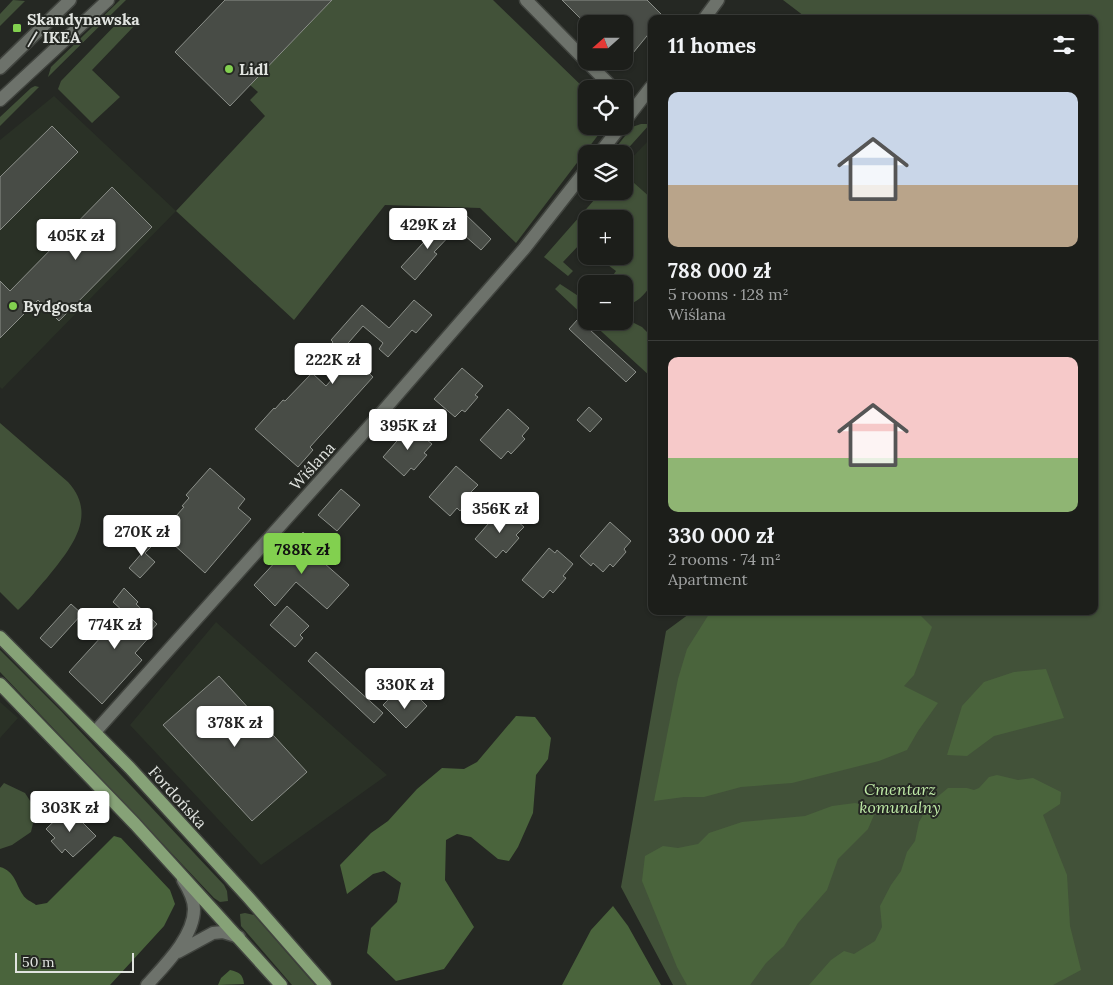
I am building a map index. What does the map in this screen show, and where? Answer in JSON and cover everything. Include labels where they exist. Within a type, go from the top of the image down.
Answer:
[{"type":"main road","name":"Fordońska","points":[[0,637],[95,732],[248,897],[325,985]]},
{"type":"main road","points":[[0,684],[173,866],[239,937],[280,985]]},
{"type":"street","points":[[0,68],[70,0]]},
{"type":"street","points":[[0,100],[108,0]]},
{"type":"street","points":[[526,0],[578,53]]},
{"type":"street","points":[[707,15],[718,0]]},
{"type":"street","points":[[595,70],[605,80]]},
{"type":"street","points":[[633,111],[648,91]]},
{"type":"street","points":[[606,145],[614,135]]},
{"type":"street","name":"Wiślana","points":[[95,732],[383,412],[524,249],[578,180]]},
{"type":"street","points":[[173,866],[184,882],[191,897],[194,910],[178,952]]},
{"type":"street","points":[[147,985],[178,952],[213,934],[223,932],[239,937]]},
{"type":"shaded area","name":"Bydgosta","points":[[54,96],[176,211],[2,389],[0,387],[0,140]]},
{"type":"shaded area","points":[[648,141],[648,195],[633,182],[633,157]]},
{"type":"shaded area","points":[[216,622],[387,775],[261,865],[130,725]]},
{"type":"shaded area","points":[[0,702],[18,718],[0,738]]},
{"type":"green space","points":[[13,0],[25,1],[0,26],[0,14]]},
{"type":"green space","points":[[120,0],[126,0],[48,77],[51,67]]},
{"type":"green space","points":[[332,0],[493,0],[578,82],[578,135],[598,135],[591,145],[578,145],[578,161],[516,243],[480,208],[385,205],[294,320],[176,211],[265,116],[250,100],[258,92],[250,85]]},
{"type":"green space","name":"Cmentarz komunalny","points":[[783,0],[1113,0],[1113,985],[673,985],[621,887],[666,631],[688,615],[1098,615],[1098,15],[803,15]]},
{"type":"green space","points":[[127,13],[137,23],[92,70],[120,97],[92,123],[58,89],[61,81]]},
{"type":"green space","points":[[35,86],[39,87],[0,126],[0,117]]},
{"type":"green space","points":[[648,124],[631,145],[618,145],[626,135],[633,135],[633,127]]},
{"type":"green space","points":[[633,182],[648,195],[648,289],[633,303],[633,275],[613,275],[616,271],[608,265],[633,265],[633,210],[585,210],[594,200],[633,200]]},
{"type":"green space","points":[[578,218],[578,246],[563,262],[573,271],[568,276],[544,257]]},
{"type":"green space","points":[[560,284],[578,296],[578,311],[555,289]]},
{"type":"green space","points":[[633,322],[642,327],[648,333],[648,374],[600,330],[633,330]]},
{"type":"green space","points":[[0,423],[68,482],[77,495],[81,507],[81,520],[72,544],[47,578],[18,610],[0,592]]},
{"type":"green space","points":[[708,615],[920,615],[932,627],[914,675],[904,686],[938,703],[907,750],[879,761],[792,783],[741,787],[704,797],[684,797],[654,801],[678,679],[687,649]]},
{"type":"green space","points":[[0,650],[62,712],[224,885],[228,901],[220,902],[214,898],[0,672]]},
{"type":"green space","points":[[1046,669],[1064,718],[994,736],[967,756],[947,755],[962,706],[984,682],[1014,672]]},
{"type":"green space","points":[[516,716],[535,717],[551,738],[548,759],[536,775],[533,813],[518,847],[509,861],[498,859],[471,837],[457,834],[446,840],[445,880],[474,927],[444,969],[396,981],[367,953],[371,928],[397,902],[401,883],[384,871],[373,874],[347,894],[340,865],[371,833],[388,821],[417,789],[442,768],[464,769],[477,762]]},
{"type":"green space","points":[[997,775],[1018,780],[1033,778],[1061,792],[1060,804],[1043,815],[1067,875],[1070,926],[1081,970],[1053,985],[809,985],[831,960],[844,951],[854,954],[875,941],[882,927],[880,906],[901,871],[907,852],[915,841],[919,822],[930,803],[948,788],[974,790],[979,788],[989,777]]},
{"type":"green space","points":[[4,783],[25,793],[36,810],[31,832],[12,845],[0,849],[0,788]]},
{"type":"green space","points":[[855,803],[873,807],[874,815],[868,829],[838,859],[827,890],[798,923],[784,946],[766,963],[750,985],[687,985],[677,967],[642,881],[645,856],[663,846],[678,848],[698,844],[709,833],[742,822],[805,816],[832,806]]},
{"type":"green space","points":[[114,836],[121,838],[170,890],[175,904],[164,926],[110,985],[0,985],[0,867],[12,875],[27,899],[36,905],[47,903]]},
{"type":"green space","points":[[613,906],[628,926],[661,985],[562,985],[591,930]]},
{"type":"green space","points":[[240,914],[254,915],[315,985],[292,985],[241,926]]},
{"type":"green space","points":[[230,970],[240,974],[244,984],[218,985],[221,978]]},
{"type":"building","name":"Lidl","points":[[225,0],[332,0],[230,106],[175,52]]},
{"type":"building","points":[[562,0],[647,0],[662,15],[648,15],[648,35],[633,53],[633,15],[578,16]]},
{"type":"building","points":[[52,126],[78,152],[0,230],[0,177]]},
{"type":"building","points":[[112,187],[152,227],[59,321],[38,300],[0,338],[0,281],[10,291]]},
{"type":"building","points":[[466,215],[491,239],[481,250],[455,227]]},
{"type":"building","points":[[445,219],[456,229],[434,252],[437,254],[415,280],[401,267]]},
{"type":"building","points":[[414,300],[432,315],[416,333],[412,330],[388,357],[379,349],[383,343],[363,326],[343,349],[373,377],[310,447],[313,450],[298,467],[255,429],[274,408],[283,400],[285,401],[312,373],[326,386],[343,367],[329,355],[332,352],[327,349],[333,342],[331,340],[362,305],[389,328]]},
{"type":"building","points":[[578,319],[578,330],[590,330],[636,372],[626,382],[569,329]]},
{"type":"building","points":[[462,368],[483,386],[475,395],[478,397],[465,412],[462,410],[455,417],[434,399]]},
{"type":"building","points":[[589,407],[602,419],[590,432],[577,420]]},
{"type":"building","points":[[508,409],[529,428],[522,436],[525,439],[511,454],[508,451],[501,459],[480,440]]},
{"type":"building","points":[[410,426],[432,444],[424,453],[427,455],[414,470],[411,468],[404,476],[383,457]]},
{"type":"building","points":[[456,466],[478,485],[470,493],[473,496],[460,511],[457,508],[450,516],[429,497]]},
{"type":"building","points":[[210,468],[245,499],[238,508],[251,519],[205,573],[161,533],[184,507],[182,506],[189,498],[186,495]]},
{"type":"building","points":[[341,489],[360,505],[337,531],[318,515]]},
{"type":"building","points":[[502,508],[524,527],[516,535],[519,538],[506,553],[503,550],[496,558],[475,539]]},
{"type":"building","points":[[610,522],[631,541],[624,549],[626,552],[613,567],[610,564],[603,572],[593,563],[591,566],[580,556]]},
{"type":"building","points":[[303,532],[322,550],[316,556],[349,585],[327,609],[296,582],[275,606],[254,585]]},
{"type":"building","points":[[142,535],[153,545],[145,553],[155,562],[140,578],[129,568],[142,553],[133,545]]},
{"type":"building","points":[[549,548],[555,553],[557,550],[573,564],[563,576],[566,578],[553,593],[550,590],[543,598],[522,580]]},
{"type":"building","points":[[124,588],[138,602],[136,604],[157,624],[150,632],[152,634],[135,653],[142,660],[102,704],[69,672],[124,612],[113,602]]},
{"type":"building","points":[[71,604],[82,614],[51,648],[40,638]]},
{"type":"building","points":[[287,606],[309,626],[300,635],[303,638],[295,647],[270,625]]},
{"type":"building","points":[[316,652],[383,713],[374,723],[308,661]]},
{"type":"building","points":[[219,676],[307,772],[252,821],[163,725]]},
{"type":"building","points":[[393,695],[405,706],[416,695],[427,706],[406,728],[383,705]]},
{"type":"building","points":[[68,808],[96,836],[73,857],[65,849],[62,853],[51,841],[55,838],[46,829]]},
{"type":"place","name":"Skandynawska / IKEA","points":[[17,28]]},
{"type":"place","name":"Lidl","points":[[229,69]]},
{"type":"place","name":"Bydgosta","points":[[13,306]]}]
